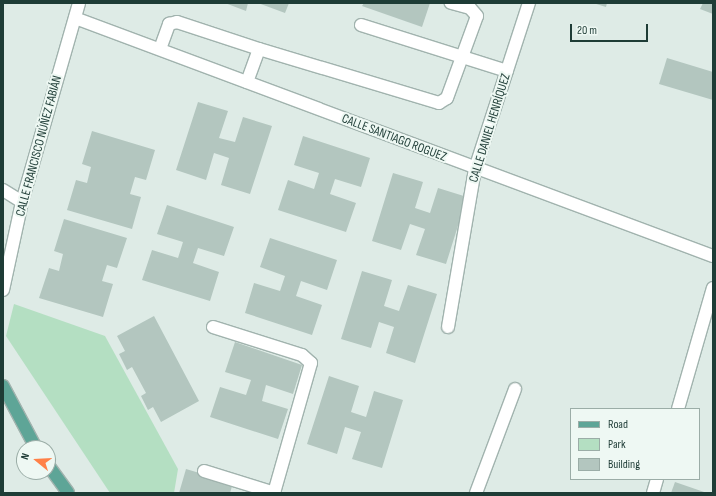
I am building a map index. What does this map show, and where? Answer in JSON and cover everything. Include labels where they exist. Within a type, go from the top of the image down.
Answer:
[{"type":"main road","points":[[3,386],[32,440]]},
{"type":"main road","points":[[56,476],[68,493]]},
{"type":"street","name":"CALLE FRANCISCO NÚÑEZ FABIÁN","points":[[3,290],[22,202],[79,3]]},
{"type":"street","points":[[160,49],[169,24],[177,22],[259,49],[439,103],[447,98],[477,16],[470,8],[451,3]]},
{"type":"street","name":"CALLE DANIEL HENRÍQUEZ","points":[[448,327],[475,168],[529,3]]},
{"type":"street","name":"CALLE SANTIAGO ROGUEZ","points":[[75,18],[713,256]]},
{"type":"street","points":[[361,25],[507,71]]},
{"type":"street","points":[[247,82],[259,49]]},
{"type":"street","points":[[3,190],[22,202]]},
{"type":"street","points":[[678,408],[713,288]]},
{"type":"street","points":[[204,471],[275,493],[311,364],[302,355],[213,327]]},
{"type":"street","points":[[476,493],[515,389]]},
{"type":"street","points":[[653,493],[657,480]]},
{"type":"green space","points":[[14,304],[105,336],[178,469],[174,493],[110,493],[6,336]]},
{"type":"building","points":[[225,3],[248,3],[246,11]]},
{"type":"building","points":[[258,3],[289,3],[285,13]]},
{"type":"building","points":[[364,3],[430,3],[422,27],[362,6]]},
{"type":"building","points":[[593,3],[607,3],[606,7]]},
{"type":"building","points":[[703,3],[713,3],[713,14],[700,9]]},
{"type":"building","points":[[667,58],[713,72],[713,100],[659,84]]},
{"type":"building","points":[[198,102],[228,111],[219,138],[235,142],[243,117],[272,126],[250,194],[221,185],[229,158],[214,153],[206,180],[176,170]]},
{"type":"building","points":[[92,131],[155,150],[146,180],[135,177],[130,194],[141,197],[132,229],[67,210],[76,180],[87,183],[91,167],[82,164]]},
{"type":"building","points":[[303,136],[370,158],[361,187],[335,179],[330,194],[356,203],[346,232],[278,210],[288,180],[314,189],[319,173],[294,165]]},
{"type":"building","points":[[393,173],[423,182],[415,208],[430,213],[438,188],[467,197],[446,264],[416,255],[425,229],[410,224],[401,250],[372,241]]},
{"type":"building","points":[[167,205],[234,227],[224,256],[198,248],[193,263],[219,272],[210,301],[142,280],[152,250],[178,258],[183,242],[157,234]]},
{"type":"building","points":[[64,219],[127,238],[117,268],[107,265],[102,281],[113,284],[103,317],[39,298],[49,268],[59,271],[63,254],[54,251]]},
{"type":"building","points":[[270,238],[337,260],[327,290],[301,281],[296,296],[322,305],[312,335],[245,313],[254,283],[280,291],[285,276],[260,267]]},
{"type":"building","points":[[362,271],[392,280],[384,306],[399,311],[408,285],[437,294],[415,363],[386,353],[394,327],[379,322],[371,348],[341,339]]},
{"type":"building","points":[[154,316],[199,401],[161,422],[153,407],[148,410],[141,396],[146,393],[132,367],[127,370],[119,354],[125,351],[117,336]]},
{"type":"building","points":[[235,342],[302,365],[293,394],[266,385],[262,401],[288,409],[278,439],[210,417],[220,387],[246,395],[251,380],[225,372]]},
{"type":"building","points":[[329,376],[359,386],[351,412],[366,417],[374,391],[403,400],[382,468],[352,459],[361,432],[345,427],[337,454],[307,444]]},
{"type":"building","points":[[186,469],[233,483],[230,493],[179,493]]},
{"type":"building","points":[[675,482],[707,493],[671,493]]}]
